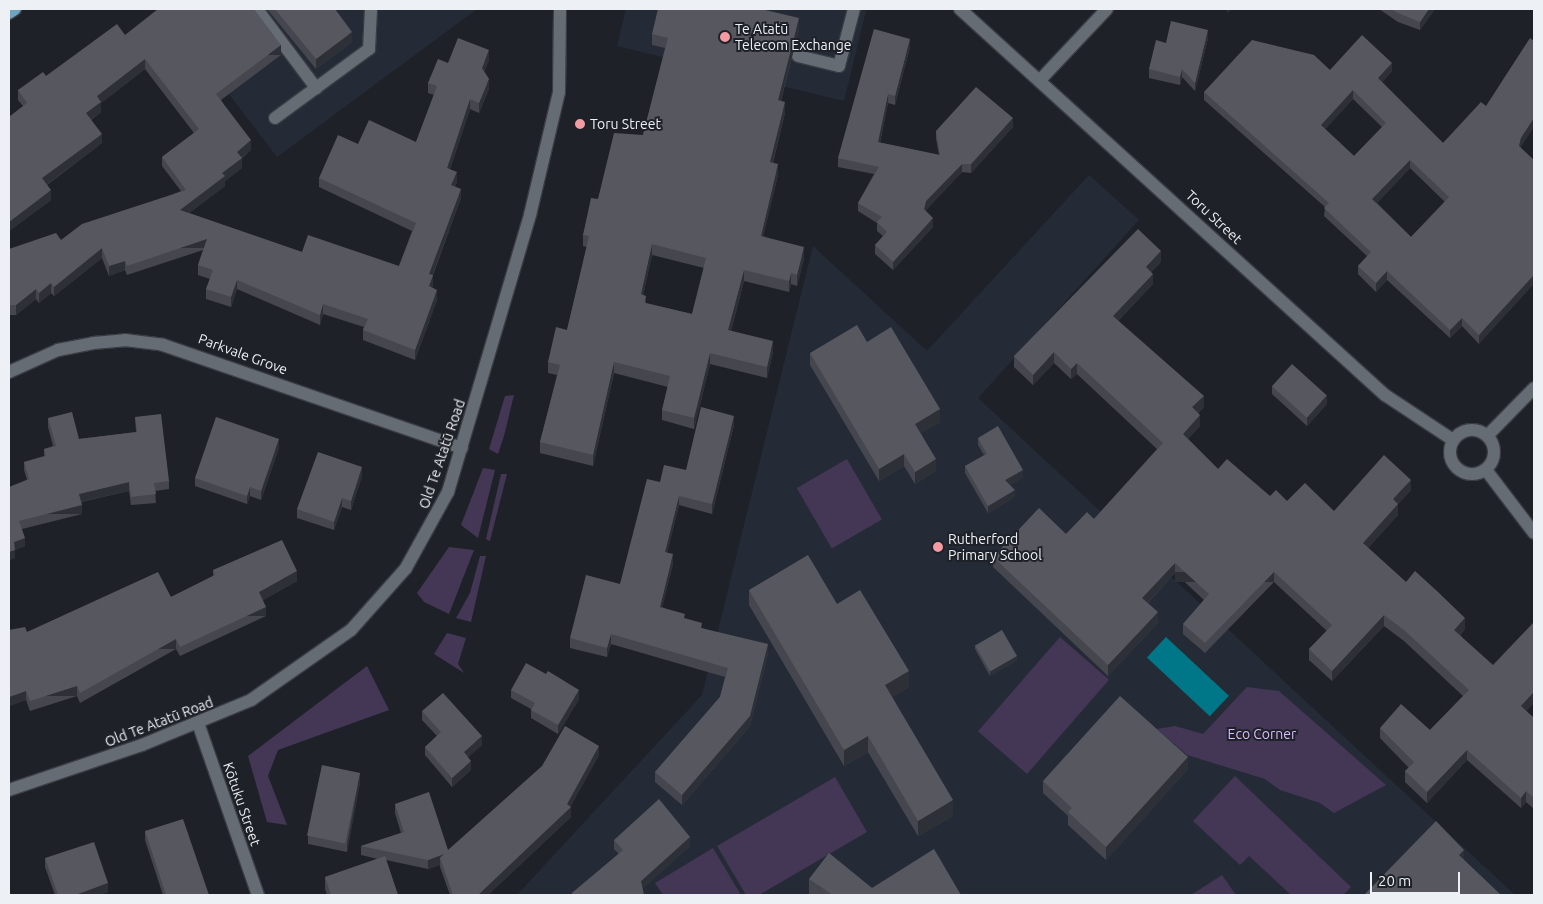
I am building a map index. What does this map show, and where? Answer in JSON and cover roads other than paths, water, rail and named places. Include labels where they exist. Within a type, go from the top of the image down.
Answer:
[{"type":"main road","points":[[9,13],[15,9]]},
{"type":"street","points":[[257,9],[316,88]]},
{"type":"street","points":[[275,118],[369,49],[371,9]]},
{"type":"street","name":"Old Te Atatū Road","points":[[9,790],[198,723],[282,681],[351,630],[424,542],[462,448],[548,141],[559,92],[560,9]]},
{"type":"street","points":[[798,56],[839,66],[854,9]]},
{"type":"street","name":"Toru Street","points":[[960,9],[1041,78],[1384,396],[1453,440]]},
{"type":"street","points":[[1041,78],[1107,9]]},
{"type":"street","name":"Parkvale Grove","points":[[9,372],[58,350],[93,343],[125,340],[163,344],[462,448]]},
{"type":"street","points":[[1487,436],[1534,388]]},
{"type":"street","points":[[1469,430],[1487,436],[1494,453],[1486,470],[1468,474],[1457,468],[1450,458],[1453,440],[1469,430]]},
{"type":"street","points":[[1486,470],[1534,533]]},
{"type":"street","name":"Kōtuku Street","points":[[198,723],[258,895]]},
{"type":"water","points":[[1166,637],[1229,696],[1210,716],[1147,657]]},
{"type":"place","name":"Te Atatū Telecom Exchange","points":[[725,37]]},
{"type":"place","name":"Toru Street","points":[[580,124]]},
{"type":"place","name":"Rutherford Primary School","points":[[938,547]]},
{"type":"park label","name":"Eco Corner","points":[[1262,734]]}]
